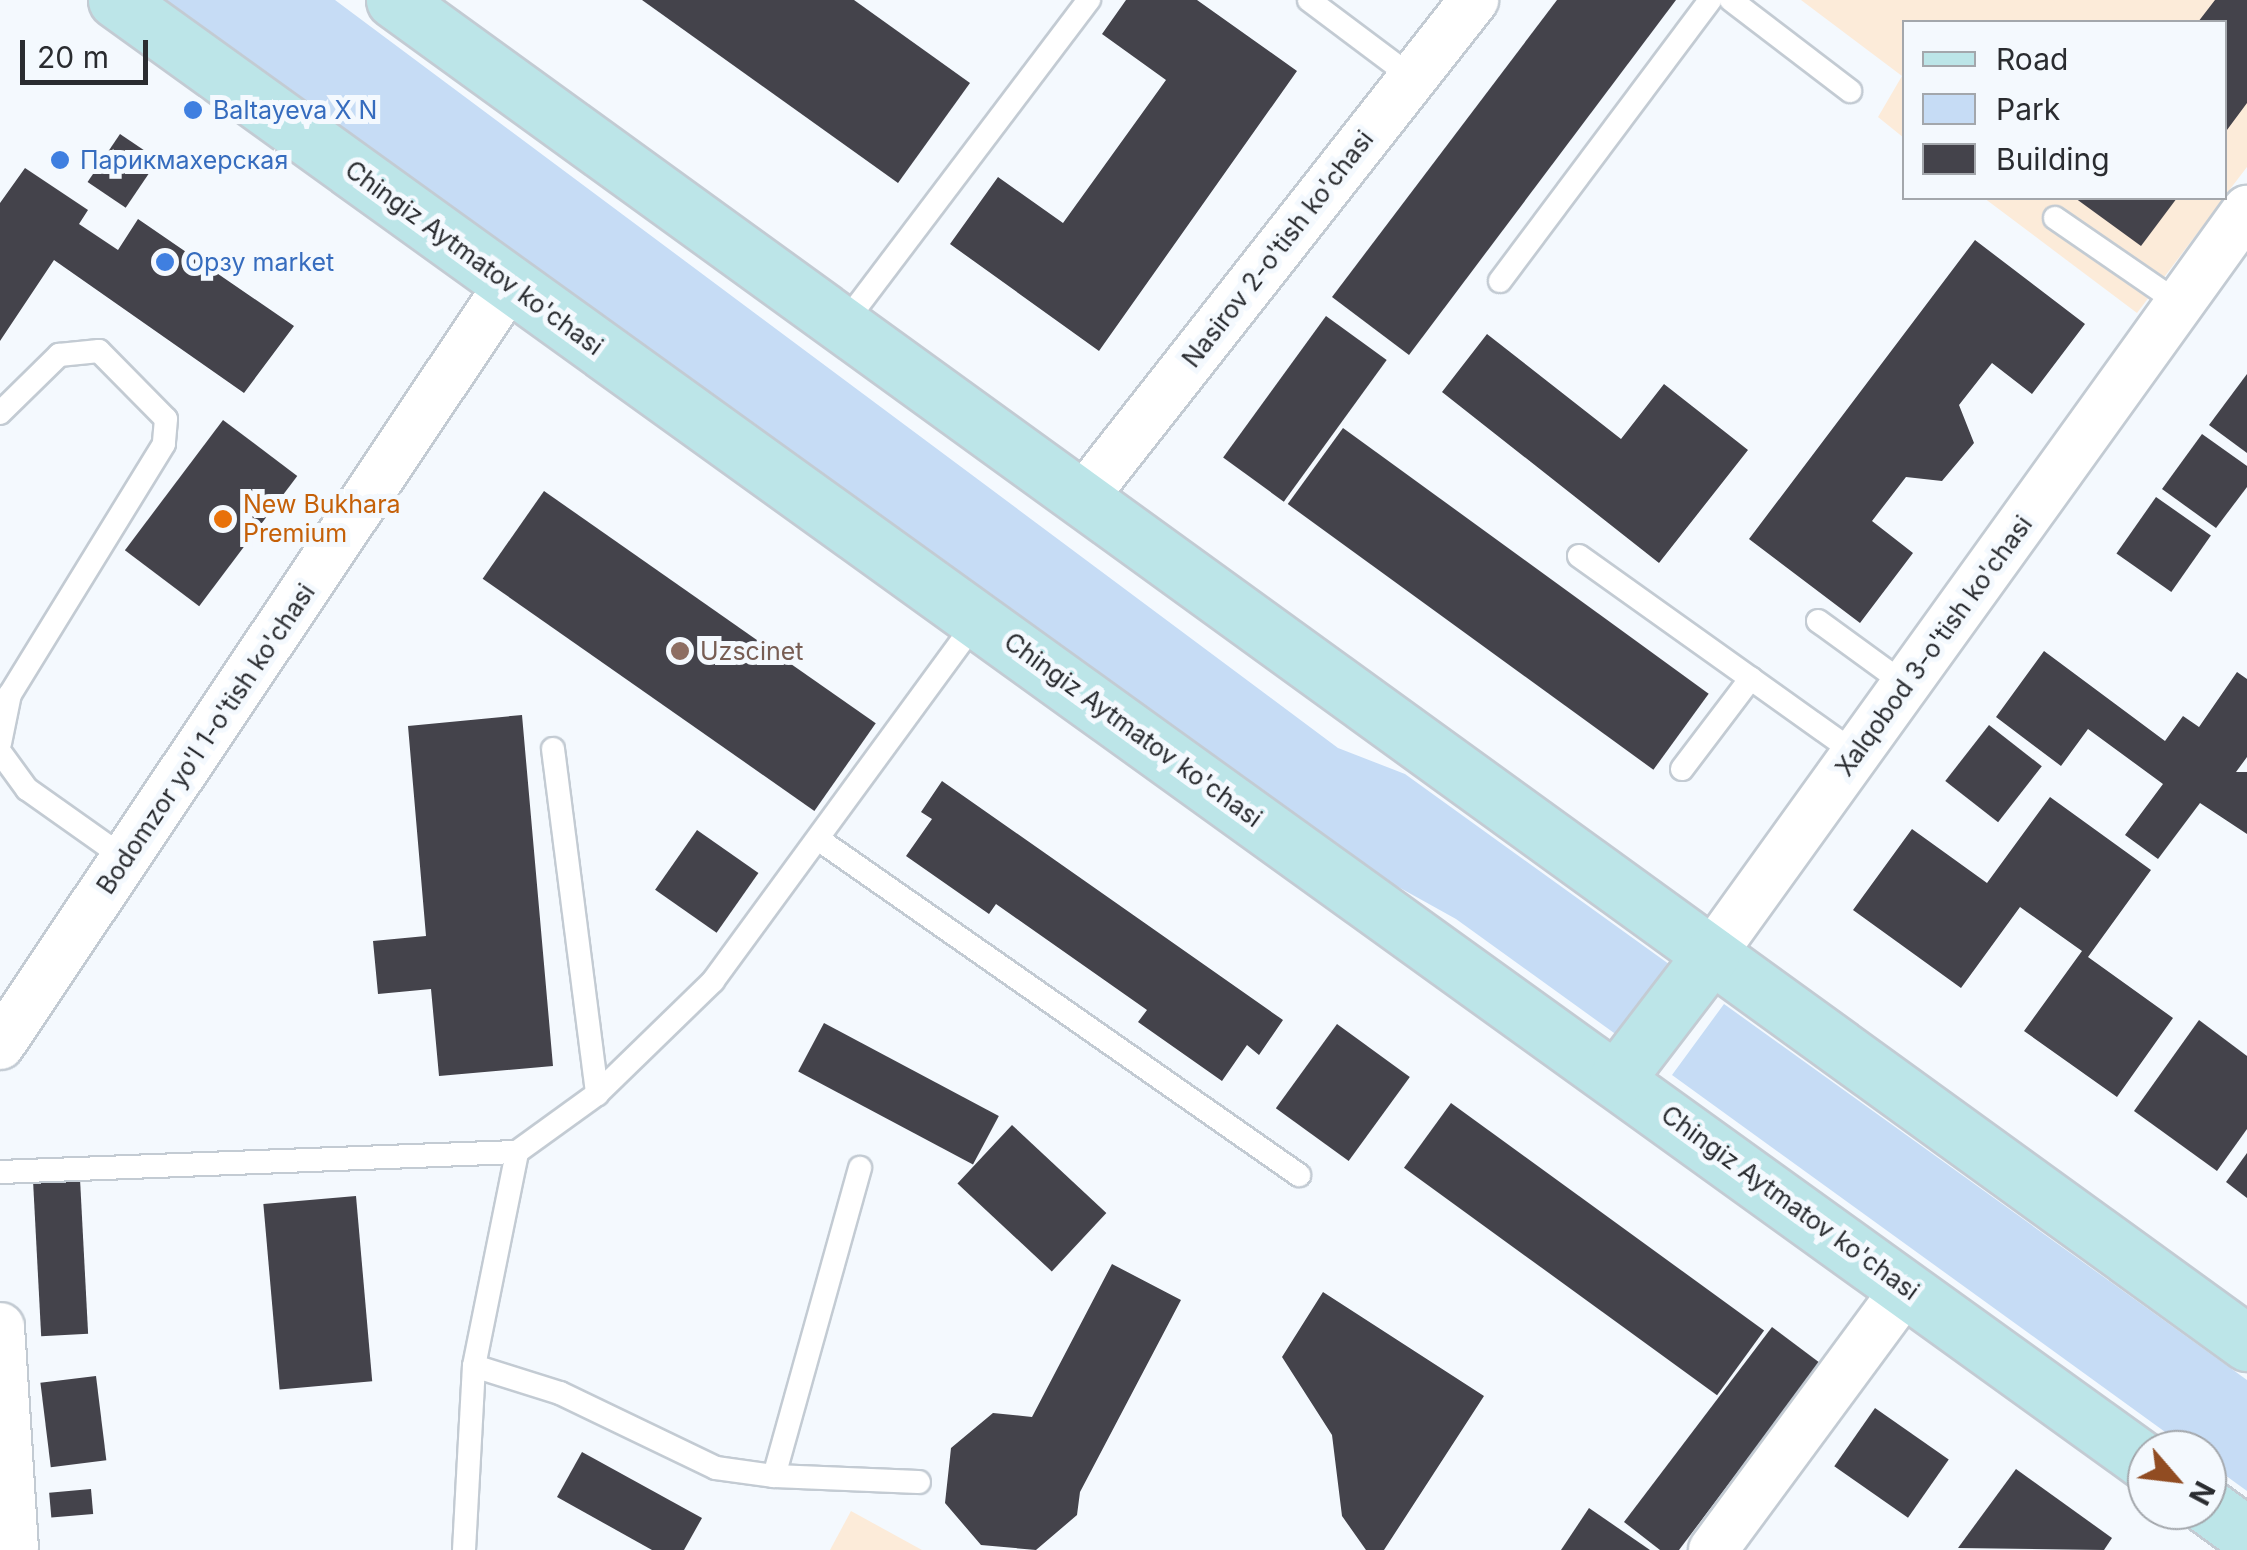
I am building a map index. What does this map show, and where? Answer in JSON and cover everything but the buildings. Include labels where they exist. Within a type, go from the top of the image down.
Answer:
[{"type":"main road","name":"Chingiz Aytmatov ko'chasi","points":[[116,0],[2127,1448]]},
{"type":"main road","points":[[394,0],[2247,1342]]},
{"type":"main road","name":"Xalqobod 3-o'tish ko'chasi","points":[[1617,1078],[1712,955]]},
{"type":"street","name":"Nasirov 2-o'tish ko'chasi","points":[[1082,499],[1474,0]]},
{"type":"street","name":"Xalqobod 3-o'tish ko'chasi","points":[[1712,955],[2247,210]]},
{"type":"street","name":"Bodomzor yo'l 1-o'tish ko'chasi","points":[[0,1045],[510,283]]},
{"type":"street","points":[[1713,1550],[1906,1288]]},
{"type":"street","points":[[0,1327],[14,1550]]},
{"type":"lane","points":[[843,326],[1089,0]]},
{"type":"lane","points":[[1308,0],[1413,78]]},
{"type":"lane","points":[[1500,281],[1710,0]]},
{"type":"lane","points":[[1731,0],[1850,91]]},
{"type":"lane","points":[[2056,218],[2180,304]]},
{"type":"lane","points":[[0,413],[60,355],[99,351],[166,419],[164,444],[10,694],[0,743]]},
{"type":"lane","points":[[1579,556],[1857,754]]},
{"type":"lane","points":[[0,1172],[517,1152],[597,1094],[713,980],[978,619]]},
{"type":"lane","points":[[1818,621],[1906,686]]},
{"type":"lane","points":[[1682,769],[1751,678]]},
{"type":"lane","points":[[553,749],[597,1094]]},
{"type":"lane","points":[[0,752],[27,789],[126,860]]},
{"type":"lane","points":[[818,839],[1299,1175]]},
{"type":"lane","points":[[464,1550],[474,1366],[517,1152]]},
{"type":"lane","points":[[774,1476],[860,1168]]},
{"type":"lane","points":[[474,1366],[560,1393],[716,1468],[774,1476],[919,1482]]},
{"type":"shaded area","points":[[1801,0],[2247,0],[2247,167],[2227,193],[2227,20],[1902,20],[1902,76]]},
{"type":"shaded area","points":[[1902,76],[1902,136],[1878,117]]},
{"type":"shaded area","points":[[1987,200],[2222,200],[2137,313]]},
{"type":"shaded area","points":[[851,1511],[922,1550],[830,1550]]},
{"type":"green space","points":[[162,0],[335,0],[1338,748],[1405,774],[1673,967],[1621,1038],[1456,919],[1312,839]]},
{"type":"green space","points":[[1724,1004],[2247,1380],[2247,1491],[2227,1476],[2227,1430],[2162,1430],[1672,1075]]},
{"type":"place","name":"Baltayeva X N","points":[[193,110]]},
{"type":"place","name":"Парикмахерская","points":[[60,160]]},
{"type":"place","name":"Орзу market","points":[[165,262]]},
{"type":"place","name":"New Bukhara Premium","points":[[223,519]]},
{"type":"place","name":"Uzscinet","points":[[680,651]]}]
